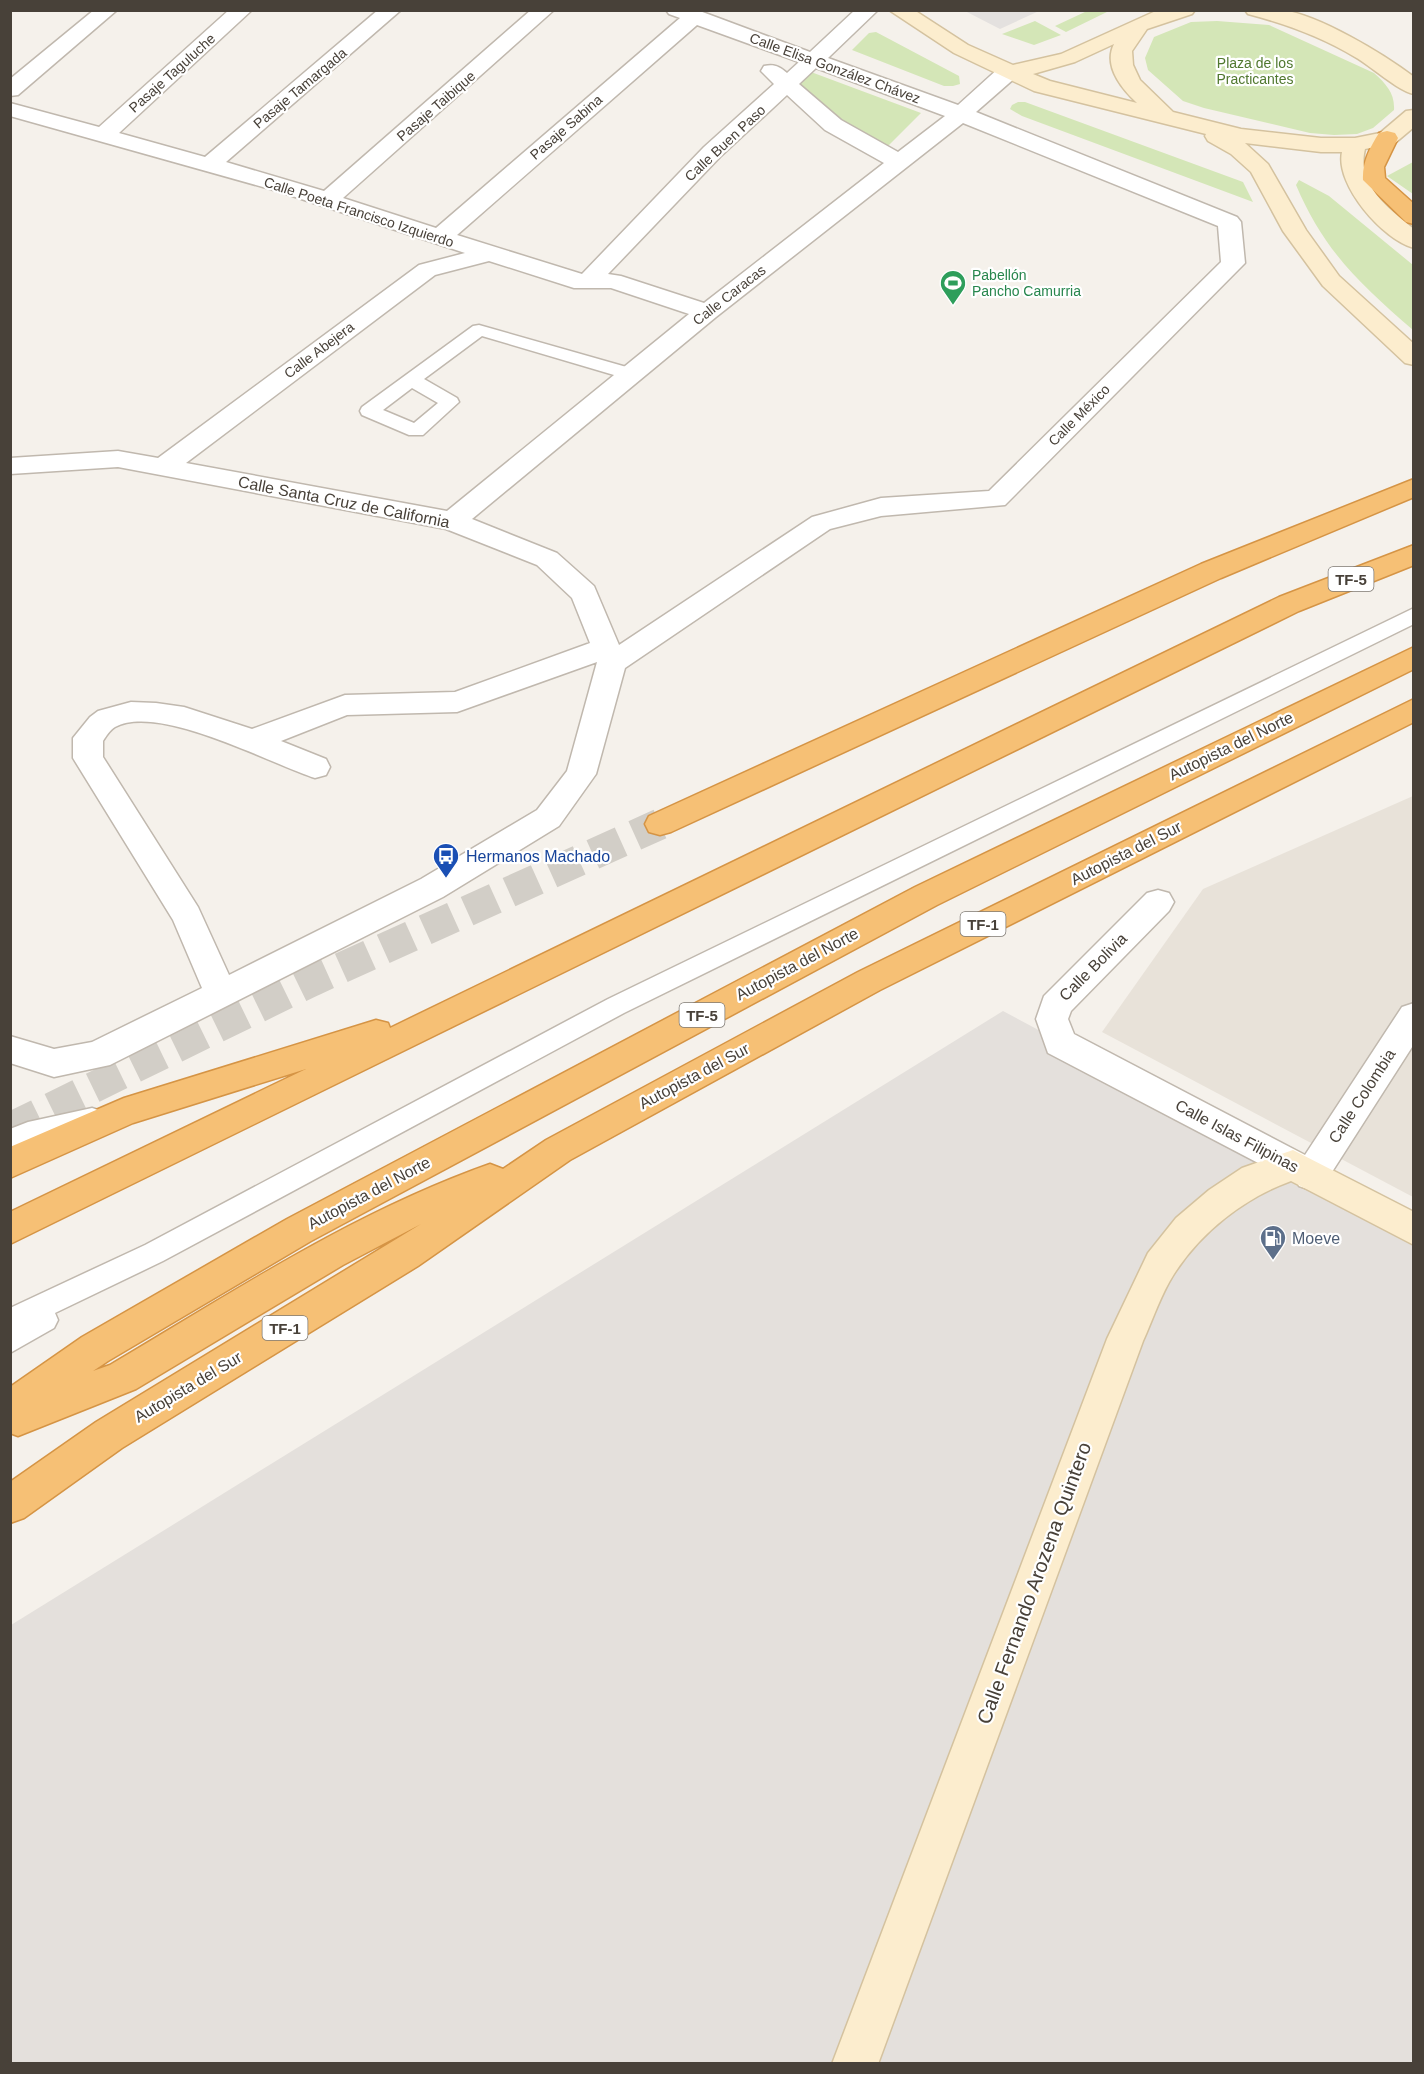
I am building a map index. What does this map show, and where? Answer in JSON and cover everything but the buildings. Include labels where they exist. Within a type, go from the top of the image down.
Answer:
[{"type":"highway","points":[[1387,138],[1373,167],[1374,180],[1413,217]]},
{"type":"highway","points":[[660,824],[1210,571],[1413,487]]},
{"type":"highway","name":"TF-5","points":[[10,1229],[481,1001],[1289,604],[1413,554]]},
{"type":"highway","name":"Autopista del Norte","points":[[10,1409],[95,1349],[299,1230],[926,896],[1413,657]]},
{"type":"highway","name":"Autopista del Sur","points":[[10,1505],[109,1435],[405,1255],[558,1150],[869,981],[1413,709]]},
{"type":"highway","points":[[10,1163],[124,1112],[481,1001]]},
{"type":"highway","points":[[10,1421],[123,1377],[330,1254],[391,1221],[558,1150]]},
{"type":"main road","points":[[899,10],[961,49],[1042,86],[1201,127],[1278,141],[1354,145],[1387,138],[1413,116]]},
{"type":"main road","points":[[1008,72],[1065,59],[1159,18],[1185,10]]},
{"type":"main road","points":[[1255,10],[1286,15],[1341,42],[1404,74],[1413,88]]},
{"type":"main road","points":[[1138,27],[1127,40],[1121,55],[1126,72],[1131,84],[1141,96],[1169,118]]},
{"type":"main road","points":[[1201,127],[1239,149],[1260,169],[1295,231],[1331,281],[1413,358]]},
{"type":"main road","points":[[1354,145],[1351,165],[1355,179],[1366,198],[1413,241]]},
{"type":"main road","name":"Calle Islas Filipinas","points":[[1302,1170],[1413,1230]]},
{"type":"main road","name":"Calle Fernando Arozena Quintero","points":[[855,2064],[1125,1339],[1161,1264],[1188,1228],[1221,1201],[1254,1179],[1302,1170]]},
{"type":"street","points":[[10,90],[107,10]]},
{"type":"street","name":"Pasaje Taguluche","points":[[103,135],[242,10]]},
{"type":"street","name":"Pasaje Tamargada","points":[[209,165],[391,10]]},
{"type":"street","name":"Pasaje Taibique","points":[[327,200],[544,10]]},
{"type":"street","name":"Calle Buen Paso","points":[[588,281],[712,152],[868,10]]},
{"type":"street","name":"Calle Elisa González Chávez","points":[[693,16],[961,114]]},
{"type":"street","name":"Calle Elisa González Chávez","points":[[693,16],[789,83],[833,125],[898,162]]},
{"type":"street","name":"Pasaje Sabina","points":[[439,238],[693,16]]},
{"type":"street","name":"Calle Caracas","points":[[452,521],[707,312],[961,114],[1008,72]]},
{"type":"street","name":"Calle Poeta Francisco Izquierdo","points":[[10,109],[327,200],[574,281],[613,281],[707,312]]},
{"type":"street","name":"Calle México","points":[[609,656],[821,523],[881,507],[996,499],[1233,263],[1229,222],[961,114]]},
{"type":"street","name":"Calle Abejera","points":[[162,468],[426,270],[487,254]]},
{"type":"street","name":"Calle Santa Cruz de California","points":[[10,466],[118,459],[452,521],[547,558],[584,593],[609,656]]},
{"type":"street","points":[[250,741],[345,705],[456,702],[609,656]]},
{"type":"street","points":[[10,1049],[54,1063],[99,1055],[432,888],[548,818],[581,774],[609,656]]},
{"type":"street","points":[[221,993],[187,916],[88,758],[88,738],[106,719],[149,711],[206,723],[315,767]]},
{"type":"street","name":"Calle Bolivia","points":[[1060,1043],[1052,1019],[1056,1005],[1158,902]]},
{"type":"street","name":"Calle Colombia","points":[[1302,1170],[1413,1016]]},
{"type":"street","name":"Calle Islas Filipinas","points":[[1060,1043],[1302,1170]]},
{"type":"lane","points":[[411,380],[479,330],[631,374]]},
{"type":"lane","points":[[10,1321],[154,1253],[616,1006],[1413,615]]},
{"type":"lane","points":[[10,1140],[28,1133],[124,1112]]},
{"type":"lane","points":[[10,1341],[154,1253]]},
{"type":"shaded area","points":[[965,11],[1039,11],[1000,29]]},
{"type":"shaded area","points":[[1413,796],[1413,1197],[1102,1032],[1203,889]]},
{"type":"shaded area","points":[[1003,1011],[1413,1230],[1413,2063],[11,2064],[11,1625]]},
{"type":"green space","points":[[1087,11],[1109,11],[1066,32],[1055,26]]},
{"type":"green space","points":[[1035,21],[1061,35],[1034,45],[1002,34]]},
{"type":"green space","name":"Plaza de los Practicantes","points":[[1217,21],[1269,25],[1374,73],[1389,89],[1394,110],[1373,128],[1357,134],[1334,135],[1310,133],[1183,101],[1148,70],[1145,58],[1154,37],[1191,22]]},
{"type":"green space","points":[[876,32],[959,76],[960,84],[944,86],[852,50],[869,33]]},
{"type":"green space","points":[[811,72],[921,113],[888,146],[842,123],[798,84]]},
{"type":"green space","points":[[1018,102],[1025,102],[1243,182],[1253,202],[1022,116],[1010,109]]},
{"type":"green space","points":[[1413,162],[1413,194],[1387,176]]},
{"type":"green space","points":[[1299,180],[1329,196],[1413,265],[1413,330],[1360,281],[1331,248],[1296,185]]},
{"type":"tunnel","points":[[10,1128],[312,981],[660,824]]},
{"type":"place","name":"Pabellón Pancho Camurria","points":[[953,306]]},
{"type":"place","name":"Hermanos Machado","points":[[446,879]]},
{"type":"place","name":"Moeve","points":[[1273,1261]]}]
